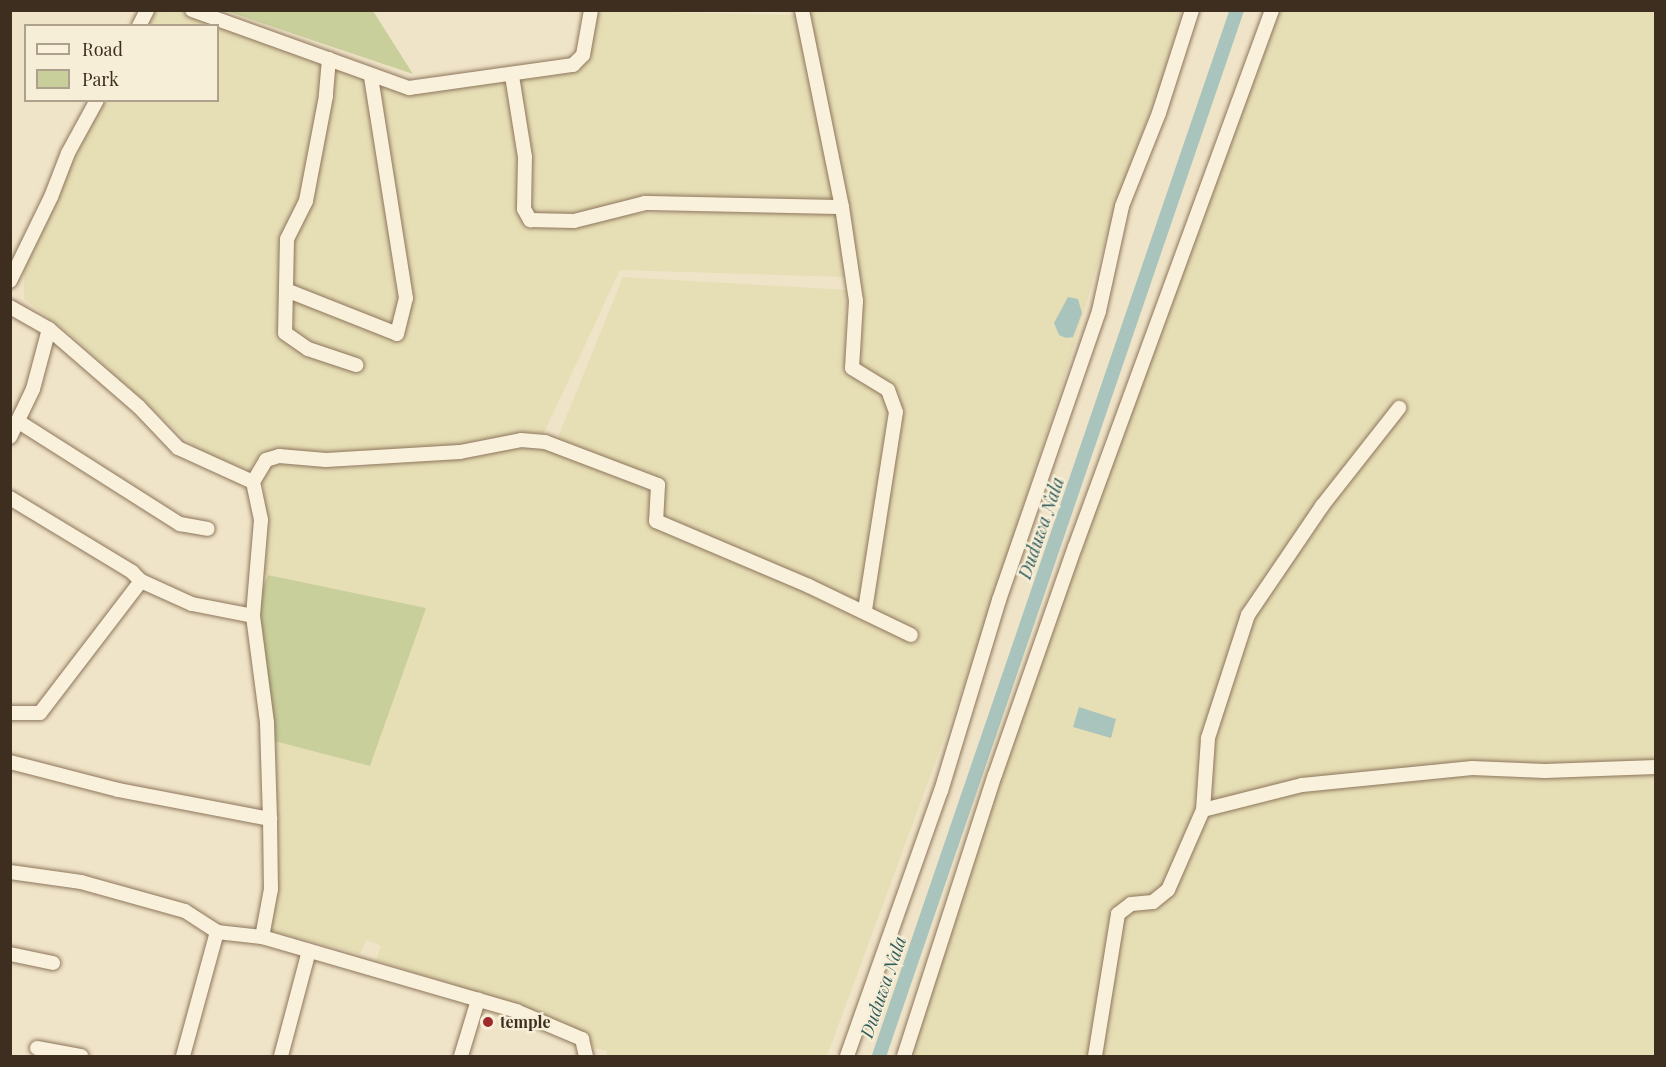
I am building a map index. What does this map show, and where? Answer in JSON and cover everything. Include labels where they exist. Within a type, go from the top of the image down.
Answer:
[{"type":"street","points":[[140,24],[147,10]]},
{"type":"street","points":[[192,10],[370,76],[409,88],[512,76],[573,65],[583,55],[591,10]]},
{"type":"street","points":[[802,10],[842,207],[856,301],[852,368],[888,390],[896,412],[865,611]]},
{"type":"street","points":[[847,1056],[941,791],[999,600],[1099,311],[1122,206],[1159,113],[1192,10]]},
{"type":"street","points":[[904,1056],[995,774],[1075,547],[1272,10]]},
{"type":"street","points":[[329,59],[326,96],[306,201],[287,239],[285,333],[308,349],[356,365]]},
{"type":"street","points":[[286,290],[396,334],[406,298],[370,76]]},
{"type":"street","points":[[512,76],[525,156],[524,209],[530,220],[574,221],[645,203],[842,207]]},
{"type":"street","points":[[10,281],[51,197],[68,153],[96,102]]},
{"type":"street","points":[[10,308],[50,329],[139,407],[178,448],[254,482]]},
{"type":"street","points":[[10,437],[33,389],[50,329]]},
{"type":"street","points":[[1095,1056],[1118,914],[1131,904],[1153,902],[1168,890],[1203,810],[1208,738],[1248,615],[1263,587],[1347,472],[1399,408]]},
{"type":"street","points":[[19,422],[180,524],[208,529]]},
{"type":"street","points":[[262,937],[271,889],[270,819],[267,723],[253,616],[261,520],[254,482],[266,460],[279,456],[326,460],[460,452],[521,440],[545,442],[658,485],[656,521],[865,611],[911,635]]},
{"type":"street","points":[[10,498],[141,581],[192,604],[253,616]]},
{"type":"street","points":[[10,713],[40,713],[141,581]]},
{"type":"street","points":[[10,762],[118,790],[270,819]]},
{"type":"street","points":[[1203,810],[1302,785],[1472,768],[1545,771],[1656,767]]},
{"type":"street","points":[[10,872],[81,882],[185,911],[217,932],[262,937],[478,1000],[582,1039],[586,1056]]},
{"type":"street","points":[[183,1056],[217,932]]},
{"type":"street","points":[[281,1056],[309,951]]},
{"type":"street","points":[[10,954],[52,963]]},
{"type":"street","points":[[461,1056],[478,1000]]},
{"type":"street","points":[[37,1048],[81,1056]]},
{"type":"shaded area","points":[[179,10],[217,24],[146,24],[154,11]]},
{"type":"shaded area","points":[[603,11],[796,15],[839,199],[834,204],[653,200],[577,216],[532,216],[528,210],[515,80],[582,64],[593,18]]},
{"type":"shaded area","points":[[808,11],[1182,11],[1163,78],[1117,199],[1061,389],[978,647],[827,1056],[606,1056],[607,1051],[595,1048],[581,1033],[461,987],[376,960],[381,946],[366,940],[360,954],[267,930],[274,741],[370,766],[425,608],[259,573],[266,508],[263,479],[267,467],[279,462],[350,468],[537,447],[653,486],[652,525],[868,608],[901,404],[896,391],[863,372],[857,361],[862,303]]},
{"type":"shaded area","points":[[1276,11],[1655,11],[1655,763],[1516,764],[1216,802],[1193,814],[1162,889],[1149,897],[1126,899],[1114,908],[1089,1056],[909,1056],[1014,737]]},
{"type":"shaded area","points":[[219,25],[378,84],[509,81],[526,227],[571,228],[629,214],[679,212],[837,214],[846,277],[620,270],[543,435],[462,446],[336,456],[277,450],[257,458],[249,471],[197,449],[71,335],[24,299],[24,261],[103,102],[219,102]]},
{"type":"shaded area","points":[[623,277],[847,290],[845,370],[889,400],[862,605],[660,518],[663,483],[556,442]]},
{"type":"shaded area","points":[[1468,772],[1655,772],[1655,1056],[1100,1056],[1123,920],[1134,910],[1160,903],[1207,815],[1299,789]]},
{"type":"green space","points":[[226,11],[373,11],[413,74]]},
{"type":"green space","points":[[268,575],[426,608],[370,766],[274,741],[255,606]]},
{"type":"water","points":[[1068,297],[1078,299],[1082,313],[1073,337],[1066,338],[1059,335],[1054,323]]},
{"type":"water","points":[[1079,707],[1116,719],[1111,738],[1073,727]]},
{"type":"waterway","name":"Duduwa Nala","points":[[879,1056],[1237,10]]},
{"type":"place","name":"temple","points":[[488,1022]]}]
